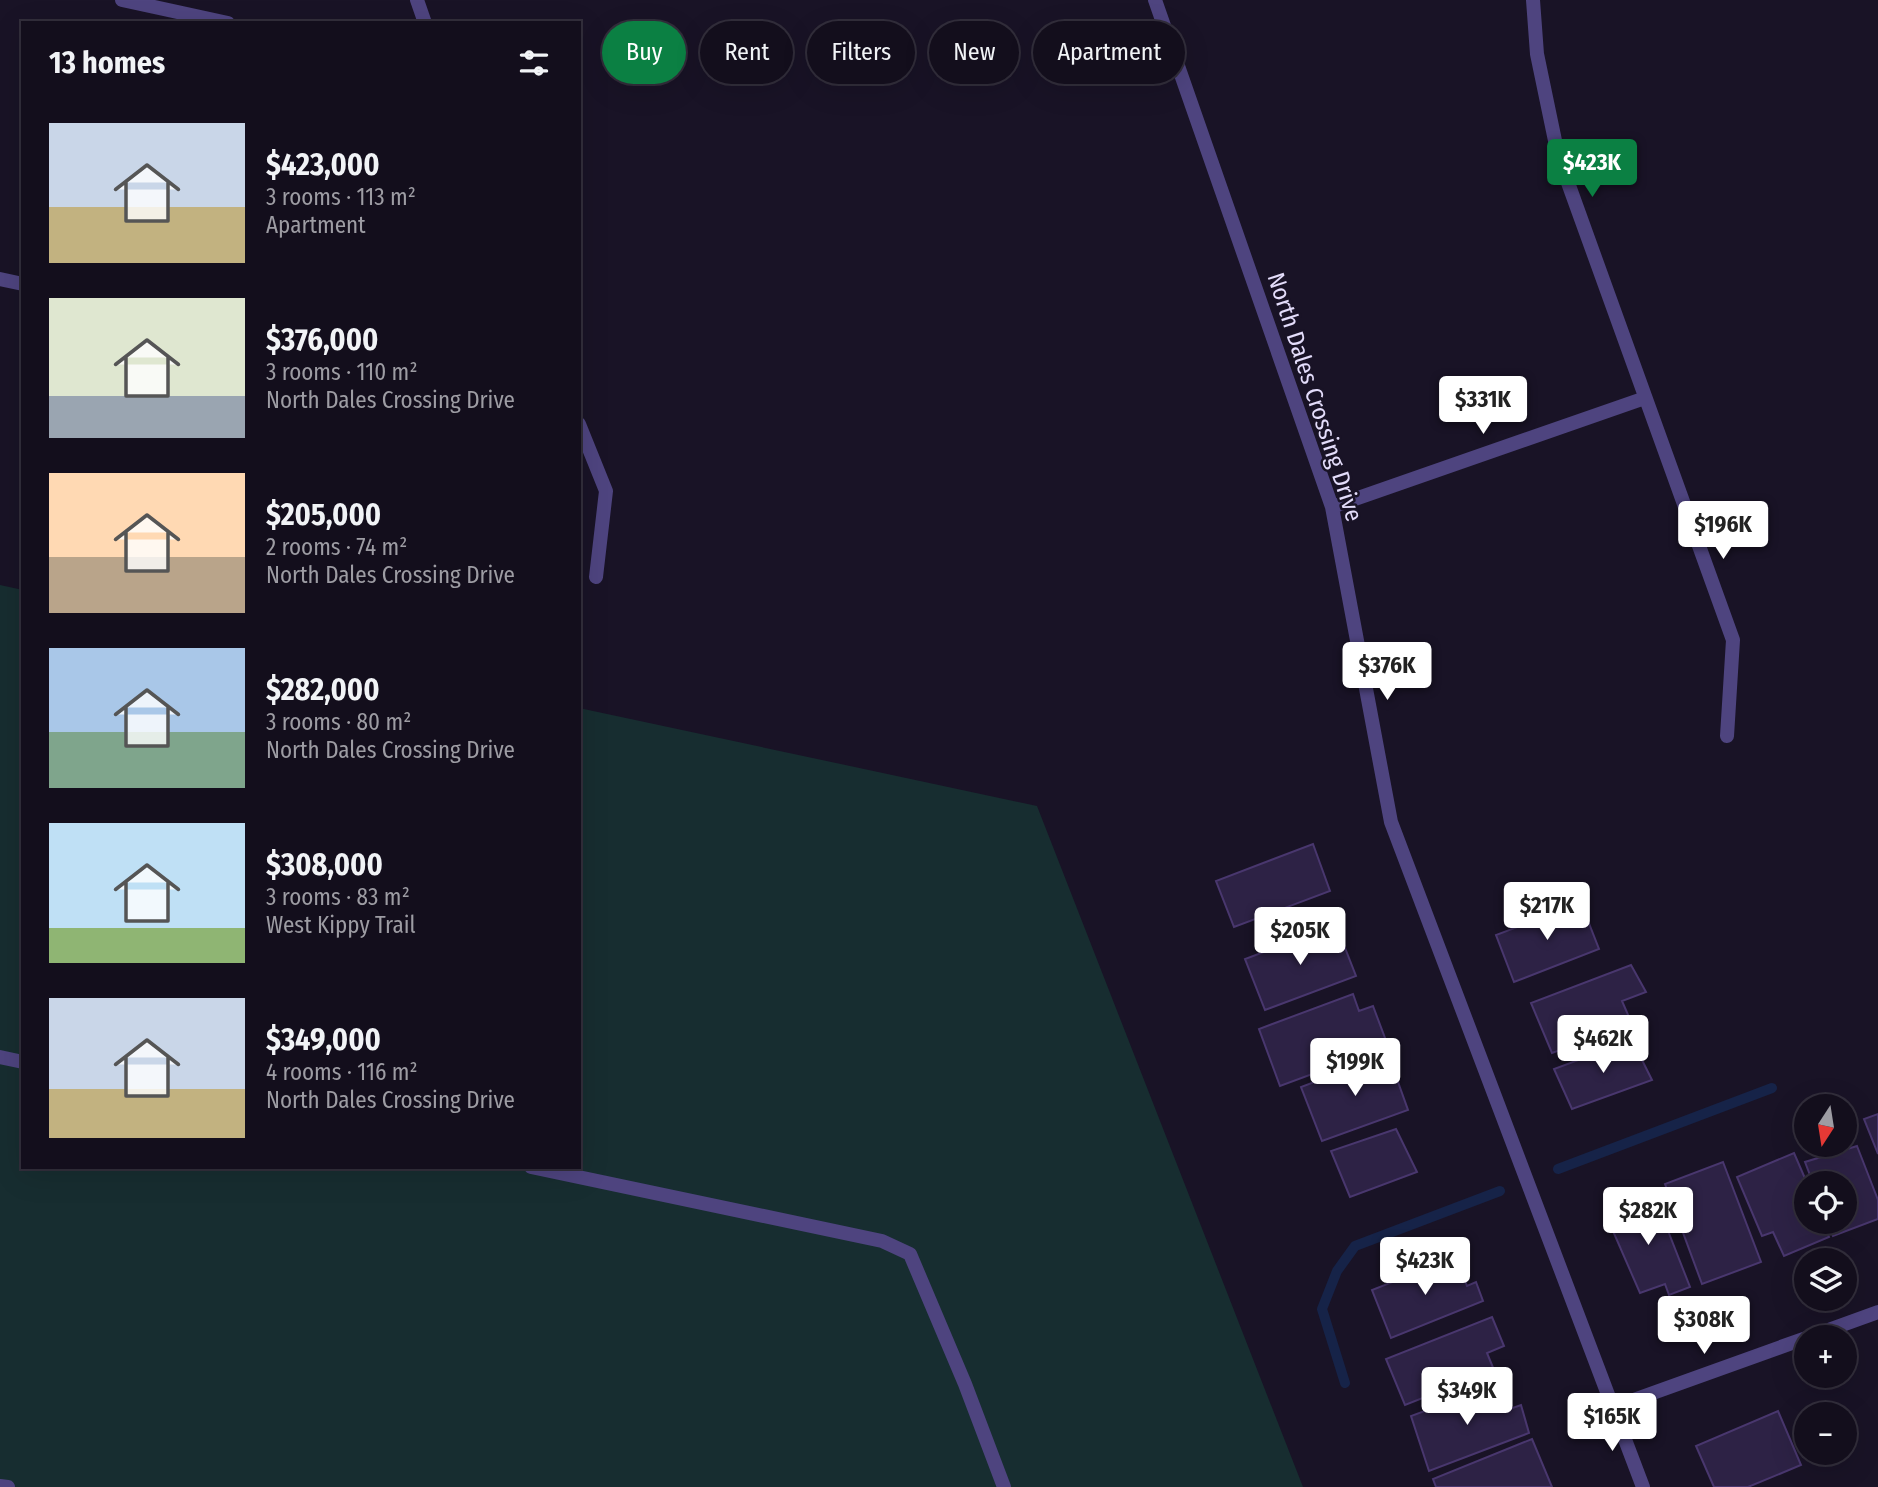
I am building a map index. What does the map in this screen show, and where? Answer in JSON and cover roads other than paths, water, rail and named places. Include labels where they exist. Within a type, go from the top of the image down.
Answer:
[{"type":"street","points":[[122,0],[219,21]]},
{"type":"street","points":[[417,0],[424,21]]},
{"type":"street","name":"North Dales Crossing Drive","points":[[1155,0],[1332,507],[1391,822],[1643,1487]]},
{"type":"street","points":[[1534,0],[1537,54],[1558,155],[1732,640],[1727,736]]},
{"type":"street","points":[[0,279],[21,284]]},
{"type":"street","points":[[1332,507],[1645,398]]},
{"type":"street","points":[[581,429],[606,491],[596,577]]},
{"type":"street","points":[[0,1057],[21,1062]]},
{"type":"street","points":[[540,1169],[882,1241],[910,1254],[965,1384],[1004,1487]]},
{"type":"street","points":[[1842,1325],[1878,1312]]},
{"type":"street","points":[[1614,1407],[1794,1343]]},
{"type":"street","points":[[0,1486],[8,1487]]},
{"type":"waterway","points":[[1558,1169],[1772,1088]]},
{"type":"waterway","points":[[1345,1383],[1322,1309],[1337,1271],[1355,1246],[1500,1191]]}]
